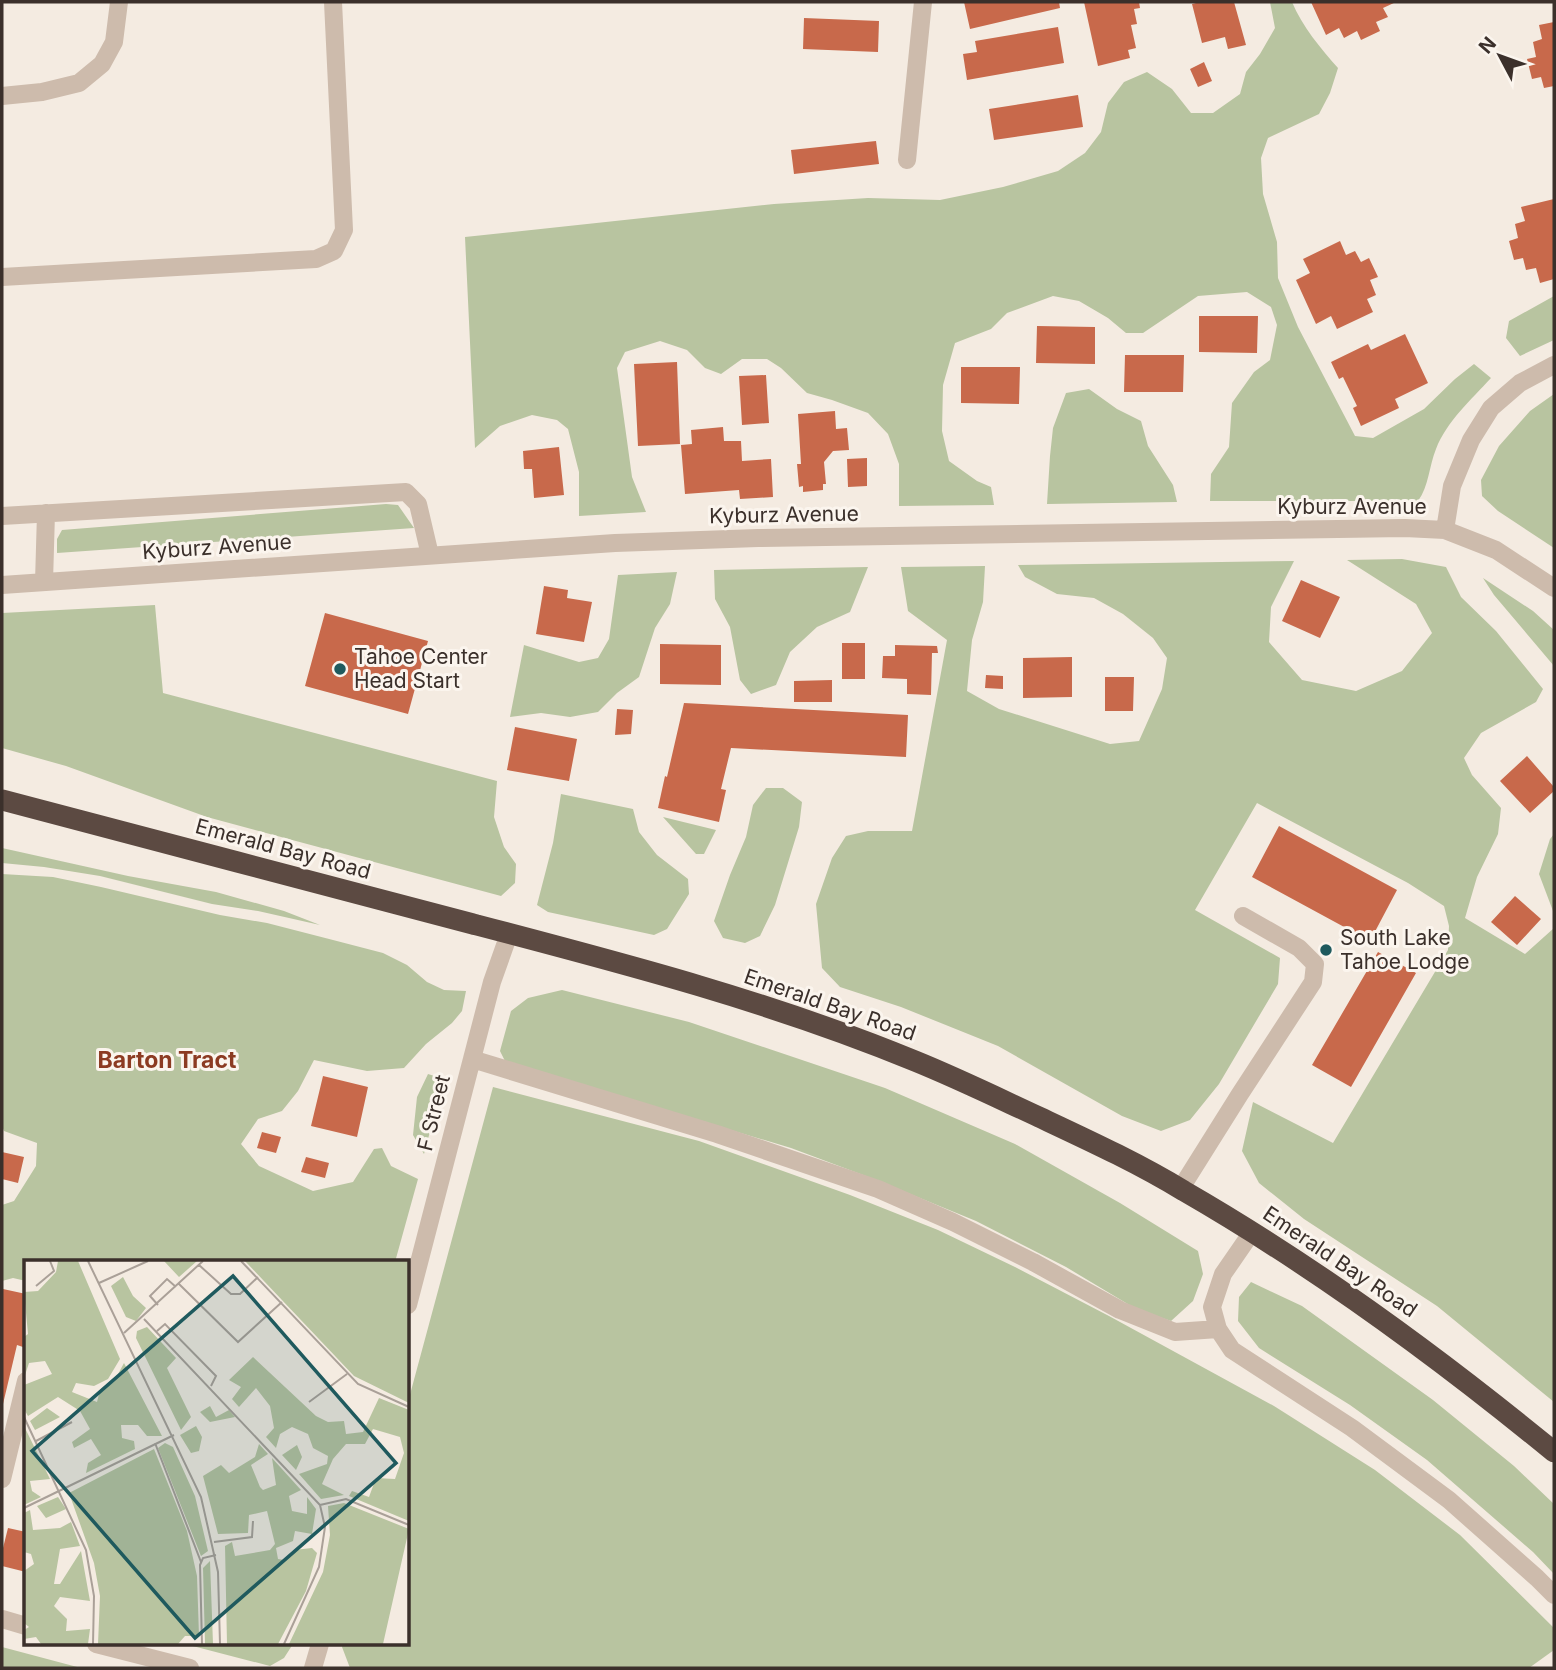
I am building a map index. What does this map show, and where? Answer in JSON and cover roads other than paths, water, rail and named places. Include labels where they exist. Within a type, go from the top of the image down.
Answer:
[{"type":"highway","name":"Emerald Bay Road","points":[[2,800],[718,992],[845,1034],[915,1061],[1099,1145],[1181,1188],[1252,1231],[1338,1287],[1412,1340],[1554,1452]]},
{"type":"street","points":[[2,96],[43,92],[79,83],[102,64],[114,42],[119,2]]},
{"type":"street","points":[[2,277],[316,259],[334,251],[344,230],[333,2]]},
{"type":"street","points":[[907,160],[923,2]]},
{"type":"street","points":[[1445,530],[1452,486],[1471,440],[1491,408],[1520,383],[1554,365]]},
{"type":"street","points":[[2,516],[405,492],[418,504],[430,555]]},
{"type":"street","points":[[44,582],[46,513]]},
{"type":"street","name":"Kyburz Avenue","points":[[2,585],[608,543],[1405,528],[1445,530],[1496,550],[1554,588]]},
{"type":"street","points":[[1181,1188],[1313,982],[1315,964],[1298,948],[1243,916]]},
{"type":"street","name":"F Street","points":[[410,1298],[492,982],[509,934]]},
{"type":"street","points":[[472,1059],[717,1134],[878,1188],[1021,1256],[1120,1311],[1175,1332],[1218,1329]]},
{"type":"street","points":[[1252,1231],[1223,1274],[1212,1307],[1218,1329],[1233,1350],[1352,1428],[1449,1500],[1554,1595]]},
{"type":"street","points":[[2,1479],[24,1389]]},
{"type":"street","points":[[2,1619],[24,1625]]},
{"type":"street","points":[[104,1646],[190,1668]]},
{"type":"street","points":[[313,1668],[319,1646]]},
{"type":"place","name":"Tahoe Center Head Start","points":[[340,669]]},
{"type":"place","name":"South Lake Tahoe Lodge","points":[[1326,950]]},
{"type":"district","name":"Barton Tract","points":[[167,1060]]}]
